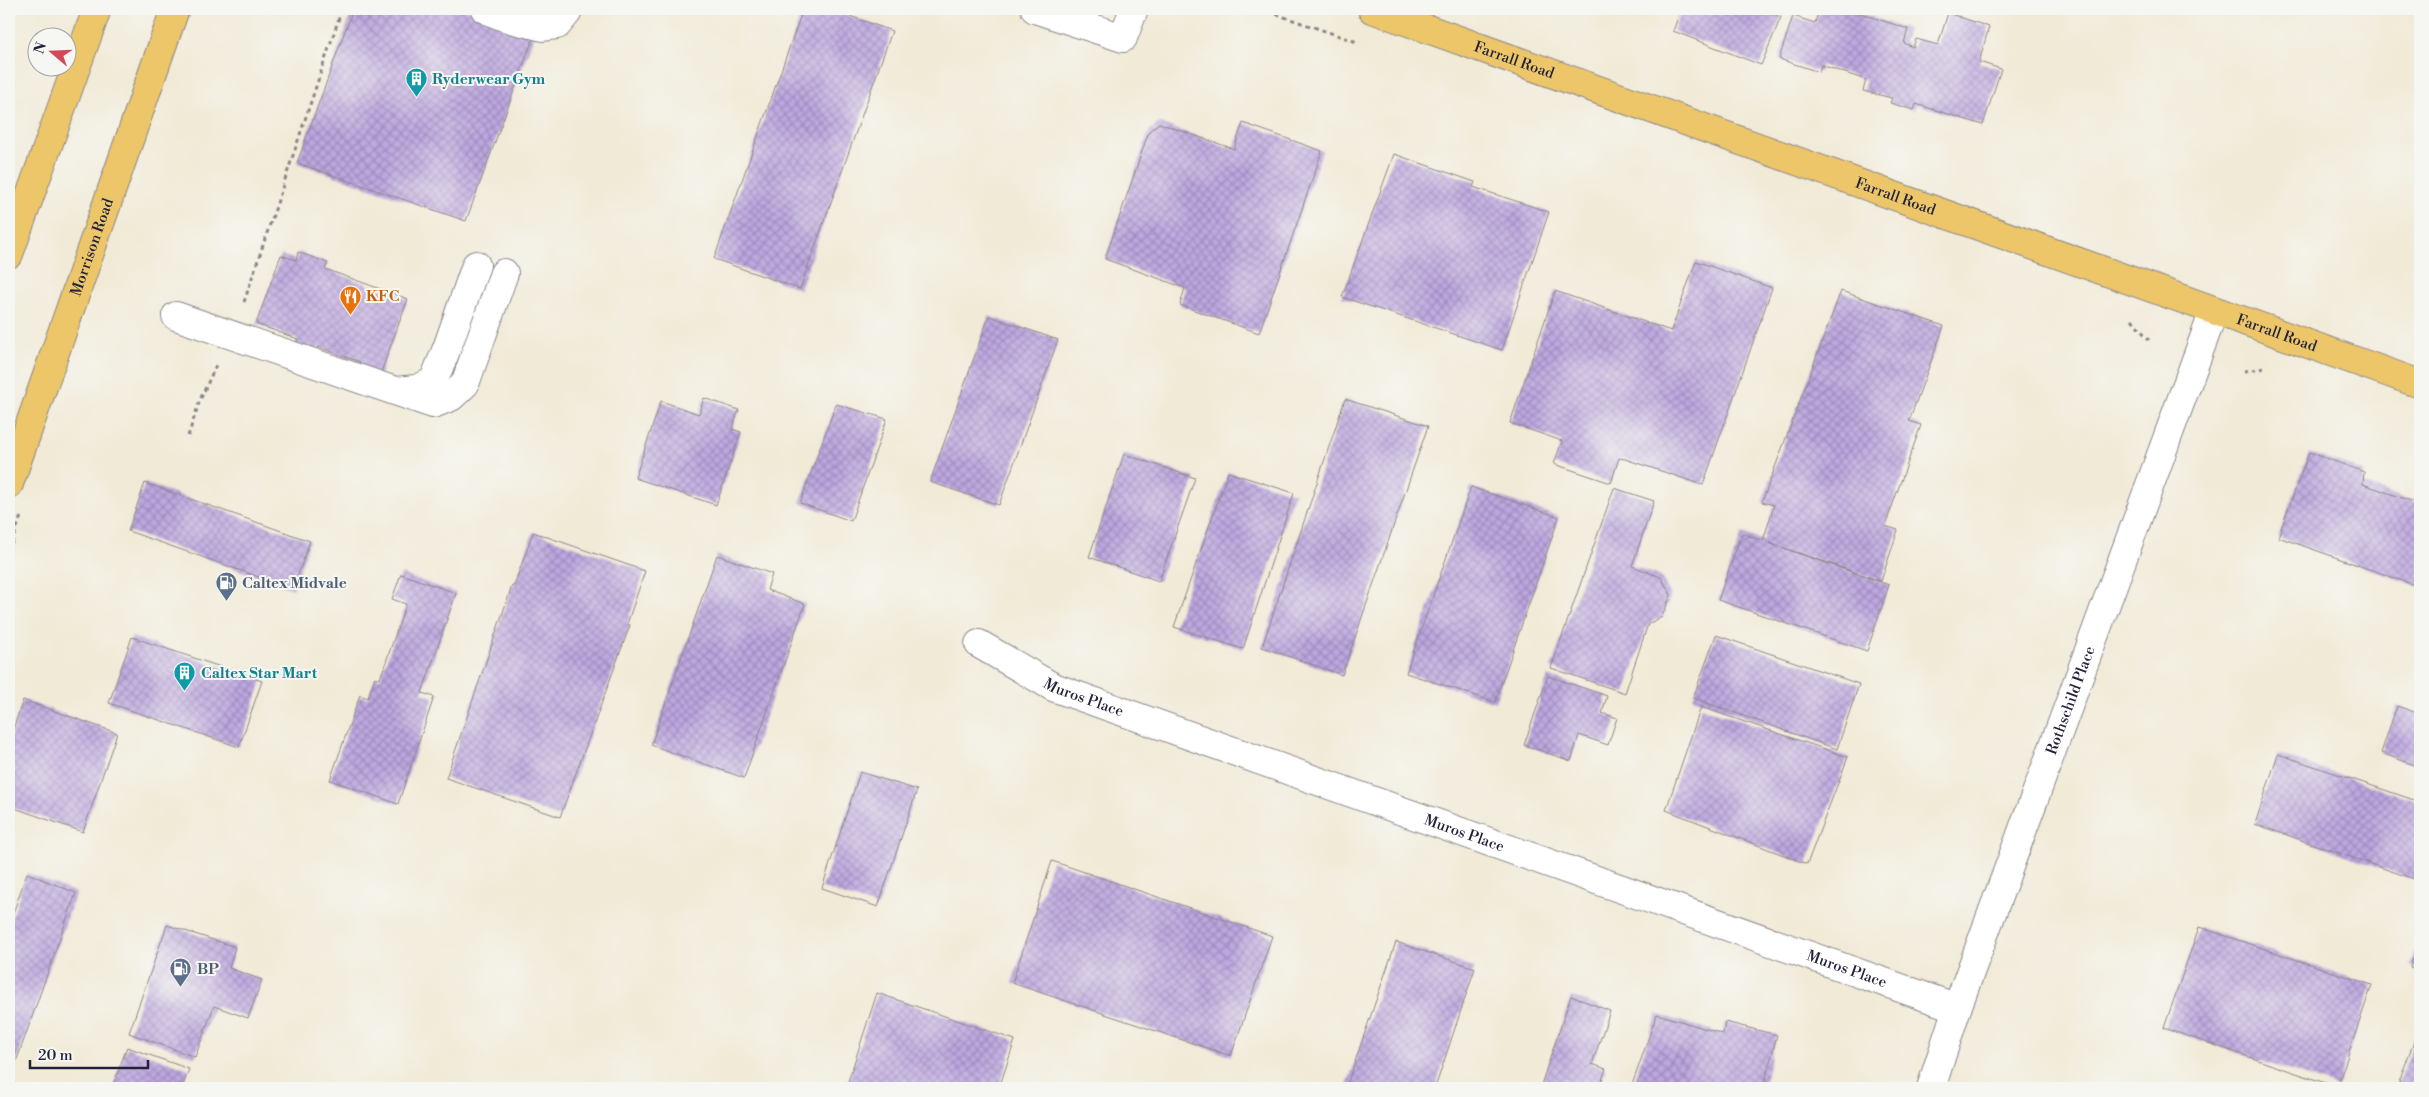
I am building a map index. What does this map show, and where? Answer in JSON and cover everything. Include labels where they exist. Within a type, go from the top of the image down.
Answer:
[{"type":"main road","points":[[9,254],[98,9]]},
{"type":"main road","name":"Morrison Road","points":[[9,484],[175,9]]},
{"type":"main road","name":"Farrall Road","points":[[1372,9],[2420,384]]},
{"type":"street","points":[[485,9],[523,14],[543,27],[557,26],[567,13]]},
{"type":"street","points":[[1035,9],[1123,38],[1134,9]]},
{"type":"street","points":[[396,392],[416,389],[433,382],[447,348],[476,264]]},
{"type":"street","points":[[176,316],[433,404],[451,397],[464,384],[504,273]]},
{"type":"street","name":"Rothschild Place","points":[[1931,1088],[1957,1008],[2214,311]]},
{"type":"street","name":"Muros Place","points":[[979,644],[1053,687],[1957,1008]]},
{"type":"path","points":[[188,436],[210,374],[232,335],[281,197],[342,9]]},
{"type":"building","name":"Ryderwear Gym","points":[[353,9],[465,9],[535,33],[466,221],[297,163]]},
{"type":"building","points":[[803,9],[830,9],[892,31],[800,289],[714,259]]},
{"type":"building","points":[[1681,9],[1759,9],[1781,17],[1761,65],[1673,31]]},
{"type":"building","points":[[1819,9],[1848,9],[1908,29],[1904,43],[1913,47],[1916,39],[1938,45],[1948,13],[1989,27],[1979,62],[2001,69],[1983,125],[1916,104],[1914,110],[1890,103],[1892,98],[1863,91],[1866,80],[1821,65],[1819,72],[1779,59],[1793,16],[1815,23]]},
{"type":"building","points":[[1159,123],[1234,149],[1243,123],[1322,151],[1259,333],[1180,305],[1185,288],[1105,259],[1149,131]]},
{"type":"building","points":[[1394,154],[1475,182],[1473,187],[1549,212],[1502,350],[1342,297]]},
{"type":"building","points":[[298,252],[328,263],[325,269],[408,299],[378,380],[355,370],[360,362],[318,347],[316,357],[294,347],[298,339],[256,324],[281,255],[296,260]]},
{"type":"building","points":[[1696,261],[1772,288],[1703,485],[1619,458],[1611,483],[1554,464],[1562,441],[1510,423],[1555,291],[1671,331]]},
{"type":"building","points":[[1841,291],[1944,326],[1909,421],[1921,425],[1885,526],[1898,530],[1881,581],[1769,543],[1889,585],[1867,651],[1718,600],[1742,533],[1763,541],[1774,505],[1762,502]]},
{"type":"building","points":[[989,316],[1058,340],[999,505],[930,482]]},
{"type":"building","points":[[704,398],[739,410],[732,429],[741,432],[716,505],[635,478],[661,401],[699,414]]},
{"type":"building","points":[[1345,399],[1428,426],[1342,675],[1262,647]]},
{"type":"building","points":[[836,404],[887,419],[851,521],[800,503]]},
{"type":"building","points":[[2309,452],[2364,472],[2363,484],[2420,504],[2420,587],[2278,537]]},
{"type":"building","points":[[1124,454],[1195,478],[1159,581],[1089,557]]},
{"type":"building","points":[[1228,472],[1294,493],[1243,649],[1174,627]]},
{"type":"building","points":[[145,483],[310,541],[293,589],[128,531]]},
{"type":"building","points":[[1471,487],[1559,517],[1495,702],[1406,673]]},
{"type":"building","points":[[1614,488],[1654,501],[1632,566],[1661,577],[1671,595],[1662,617],[1648,624],[1625,693],[1551,668]]},
{"type":"building","points":[[533,532],[645,571],[627,624],[630,625],[560,817],[446,778],[512,586],[514,586]]},
{"type":"building","points":[[717,555],[772,574],[767,590],[805,604],[744,778],[651,745]]},
{"type":"building","points":[[401,574],[456,593],[422,693],[434,697],[398,804],[330,780],[360,695],[368,698],[375,677],[380,679],[406,604],[392,599]]},
{"type":"building","points":[[1716,635],[1859,684],[1837,749],[1693,698]]},
{"type":"building","name":"Caltex Star Mart","points":[[132,637],[262,681],[239,747],[109,703]]},
{"type":"building","points":[[1548,676],[1607,696],[1602,713],[1617,718],[1608,745],[1579,735],[1571,761],[1524,745]]},
{"type":"building","points":[[23,700],[117,733],[83,832],[9,806],[9,741]]},
{"type":"building","points":[[2397,706],[2420,714],[2420,767],[2381,753]]},
{"type":"building","points":[[1701,707],[1848,757],[1807,864],[1666,810]]},
{"type":"building","points":[[2278,754],[2420,802],[2420,881],[2255,824]]},
{"type":"building","points":[[860,772],[917,790],[878,907],[822,888]]},
{"type":"building","points":[[1052,861],[1272,936],[1231,1056],[1012,983]]},
{"type":"building","points":[[27,873],[76,893],[16,1062],[9,1060],[9,925]]},
{"type":"building","points":[[167,925],[235,947],[229,968],[262,980],[248,1018],[214,1006],[195,1057],[129,1033]]},
{"type":"building","points":[[2199,927],[2372,985],[2337,1087],[2164,1028]]},
{"type":"building","points":[[2420,938],[2420,970],[2410,967]]},
{"type":"building","points":[[1396,942],[1475,968],[1435,1088],[1346,1088]]},
{"type":"building","points":[[877,993],[1015,1040],[999,1088],[846,1088]]},
{"type":"building","points":[[1571,996],[1610,1011],[1592,1064],[1606,1069],[1599,1088],[1540,1088]]},
{"type":"building","points":[[1657,1014],[1723,1034],[1725,1022],[1777,1035],[1763,1088],[1631,1088]]},
{"type":"building","points":[[2420,1024],[2420,1088],[2397,1088]]},
{"type":"building","points":[[127,1047],[189,1069],[182,1088],[112,1088]]},
{"type":"place","name":"Ryderwear Gym","points":[[416,98]]},
{"type":"place","name":"KFC","points":[[350,315]]},
{"type":"place","name":"Caltex Midvale","points":[[226,602]]},
{"type":"place","name":"Caltex Star Mart","points":[[185,692]]},
{"type":"place","name":"BP","points":[[181,988]]}]
